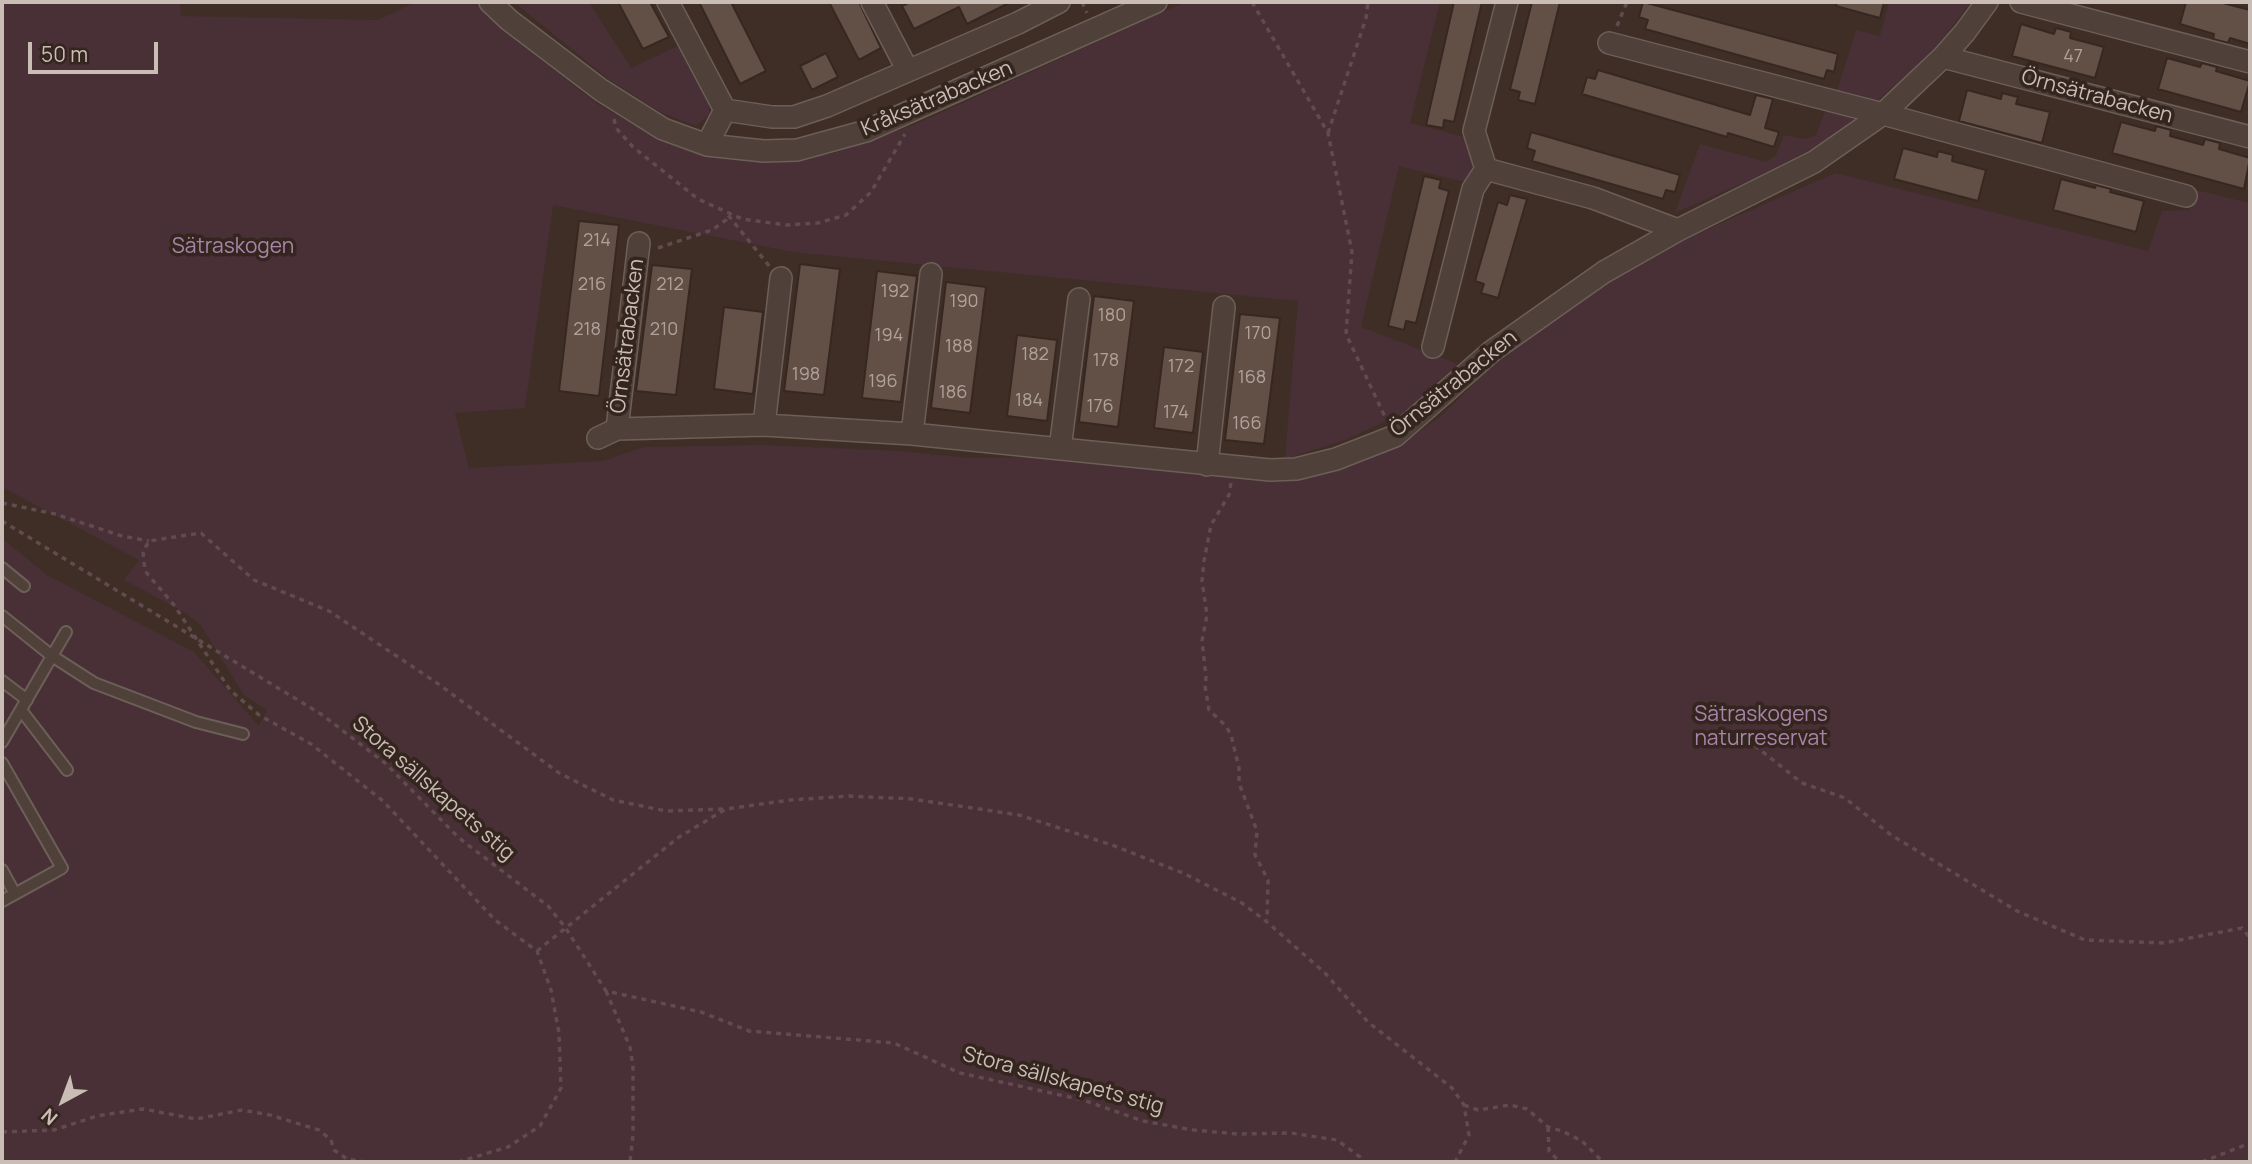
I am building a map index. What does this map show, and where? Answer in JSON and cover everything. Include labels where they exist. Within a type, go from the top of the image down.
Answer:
[{"type":"street","name":"Kråksätrabacken","points":[[490,2],[509,20],[617,100],[663,128],[707,145],[764,151],[797,150],[866,131],[1156,2]]},
{"type":"street","points":[[668,2],[725,110],[707,145]]},
{"type":"street","name":"Kråksätrabacken","points":[[872,2],[907,69]]},
{"type":"street","name":"Kråksätrabacken","points":[[725,110],[772,117],[794,117],[827,106],[1018,23],[1059,2]]},
{"type":"street","points":[[1507,2],[1474,131],[1486,169],[1593,198],[1678,230]]},
{"type":"street","name":"Örnsätrabacken","points":[[598,438],[617,429],[764,425],[912,434],[1270,470],[1296,469],[1336,459],[1395,436],[1492,351],[1604,272],[1678,230],[1814,162],[1882,114],[1943,57],[1987,2]]},
{"type":"street","points":[[2021,2],[2250,62]]},
{"type":"street","points":[[1609,43],[2186,196]]},
{"type":"street","name":"Örnsätrabacken","points":[[1943,57],[2250,137]]},
{"type":"street","name":"Örnsätrabacken","points":[[1433,347],[1473,189],[1486,169]]},
{"type":"street","name":"Örnsätrabacken","points":[[617,429],[639,243]]},
{"type":"street","points":[[912,434],[931,274]]},
{"type":"street","points":[[764,425],[781,278]]},
{"type":"street","points":[[1060,449],[1079,299]]},
{"type":"street","points":[[1208,465],[1224,307]]},
{"type":"lane","points":[[2,568],[23,586]]},
{"type":"lane","points":[[2,616],[52,656],[94,683],[196,722],[243,734]]},
{"type":"lane","points":[[2,742],[66,632]]},
{"type":"lane","points":[[2,681],[24,705],[66,770]]},
{"type":"lane","points":[[2,763],[62,868],[2,901]]},
{"type":"lane","points":[[2,870],[15,894]]},
{"type":"path","points":[[1252,2],[1328,134],[1352,252],[1346,334],[1395,436]]},
{"type":"path","points":[[1328,134],[1366,18],[1368,2]]},
{"type":"path","points":[[1609,43],[1625,2]]},
{"type":"path","points":[[617,100],[611,112],[616,128],[633,147],[676,184],[728,215],[756,222],[786,225],[818,223],[846,215],[871,192],[907,128],[903,115]]},
{"type":"path","points":[[639,243],[659,248],[676,244],[712,230],[726,220],[728,215]]},
{"type":"path","points":[[728,215],[781,278]]},
{"type":"path","points":[[1232,467],[1229,495],[1211,525],[1204,561],[1202,581],[1207,615],[1202,641],[1205,686],[1209,710],[1226,726],[1231,735],[1239,768],[1238,783],[1257,831],[1255,855],[1268,880],[1267,922]]},
{"type":"path","points":[[2,503],[55,514],[122,536],[149,541],[201,533],[254,580],[329,611],[437,683],[559,773],[613,800],[666,811],[726,809],[790,800],[849,796],[912,799],[1019,815],[1112,845],[1184,873],[1242,902],[1267,922],[1325,973],[1367,1022],[1452,1088],[1464,1105],[1469,1135],[1455,1162]]},
{"type":"path","name":"Stora sällskapets stig","points":[[2,521],[321,714],[385,763],[459,838],[548,906],[565,927],[606,991],[701,1012],[749,1031],[894,1043],[960,1073],[1083,1100],[1143,1121],[1193,1130],[1238,1134],[1292,1133],[1337,1140],[1363,1162]]},
{"type":"path","points":[[149,541],[143,552],[145,571],[174,605],[230,690],[259,715],[311,744],[383,801],[495,920],[537,951],[551,990],[559,1033],[561,1088],[540,1126],[508,1147],[458,1162]]},
{"type":"path","points":[[1739,733],[1802,783],[1845,799],[1891,835],[2017,911],[2085,940],[2164,943],[2242,928],[2250,938]]},
{"type":"path","points":[[537,951],[679,836],[726,809]]},
{"type":"path","points":[[606,991],[630,1047],[633,1067],[633,1135],[630,1162]]},
{"type":"path","points":[[1464,1105],[1478,1110],[1510,1105],[1527,1109],[1548,1127],[1582,1141],[1603,1162]]},
{"type":"path","points":[[2,1132],[54,1130],[97,1116],[143,1109],[196,1119],[242,1110],[270,1115],[319,1130],[331,1139],[334,1150],[347,1159],[366,1162]]},
{"type":"path","points":[[1548,1127],[1549,1151],[1560,1162]]},
{"type":"path","points":[[2202,1162],[2250,1143]]},
{"type":"green space","name":"Sätraskogens naturreservat","points":[[2,2],[180,2],[181,16],[378,20],[416,2],[474,2],[505,31],[596,103],[658,139],[707,155],[763,162],[834,153],[916,124],[1185,2],[1440,2],[1410,123],[1468,138],[1473,162],[1469,183],[1399,166],[1361,327],[1458,364],[1402,414],[1345,440],[1285,459],[1298,301],[793,252],[553,205],[525,408],[455,413],[469,468],[603,461],[644,447],[764,445],[897,451],[971,458],[1020,457],[1259,481],[1301,479],[1337,470],[1397,446],[1439,418],[1498,360],[1568,306],[1658,251],[1835,173],[2148,251],[2162,211],[2189,210],[2196,190],[2250,203],[2250,1162],[2,1162],[2,538],[47,575],[194,652],[259,726],[267,710],[244,695],[200,624],[184,612],[124,580],[139,560],[2,487]]},
{"type":"green space","points":[[514,2],[589,2],[631,68],[680,45],[709,102],[709,114],[696,126],[660,112],[608,79]]},
{"type":"green space","points":[[1889,2],[1971,2],[1936,48],[1876,102],[1837,91],[1856,30],[1880,36]]},
{"type":"green space","points":[[1827,106],[1858,117],[1834,137],[1759,176],[1675,213],[1700,144],[1766,162],[1776,155],[1784,135],[1805,139],[1816,135]]},
{"type":"building","points":[[618,2],[655,2],[651,4],[669,37],[643,49]]},
{"type":"building","points":[[699,2],[736,2],[732,4],[766,71],[740,84]]},
{"type":"building","points":[[829,2],[859,2],[881,48],[859,60]]},
{"type":"building","points":[[910,2],[1011,2],[967,24],[959,7],[914,29],[902,6]]},
{"type":"building","points":[[1454,2],[1482,2],[1454,122],[1444,120],[1443,128],[1426,125]]},
{"type":"building","points":[[1532,2],[1560,2],[1535,104],[1518,100],[1520,92],[1510,89]]},
{"type":"building","points":[[1643,2],[1838,54],[1834,72],[1827,70],[1824,79],[1645,29],[1648,20],[1639,17]]},
{"type":"building","points":[[1837,2],[1884,2],[1880,18],[1836,6]]},
{"type":"building","points":[[2186,2],[2219,2],[2250,10],[2250,44],[2230,38],[2228,43],[2213,39],[2214,34],[2180,24]]},
{"type":"building","points":[[2021,24],[2054,34],[2056,28],[2064,30],[2071,32],[2070,38],[2104,47],[2095,78],[2012,56]]},
{"type":"building","points":[[826,53],[838,77],[812,90],[800,66]]},
{"type":"building","points":[[2167,58],[2200,67],[2202,63],[2217,67],[2216,71],[2250,81],[2241,112],[2158,89]]},
{"type":"building","points":[[1598,70],[1750,115],[1756,95],[1773,99],[1765,128],[1779,132],[1774,147],[1728,133],[1727,137],[1582,94],[1587,77],[1595,79]]},
{"type":"building","points":[[1967,90],[2001,99],[2002,93],[2018,97],[2016,104],[2050,112],[2042,143],[1959,121]]},
{"type":"building","points":[[2121,122],[2155,131],[2156,126],[2171,130],[2170,136],[2203,145],[2205,139],[2220,143],[2219,149],[2250,158],[2244,189],[2112,153]]},
{"type":"building","points":[[1531,132],[1680,175],[1675,192],[1666,190],[1663,199],[1532,161],[1535,151],[1527,148]]},
{"type":"building","points":[[1903,148],[1937,157],[1938,151],[1953,155],[1952,161],[1986,170],[1978,201],[1894,179]]},
{"type":"building","points":[[1424,176],[1441,180],[1439,188],[1449,191],[1416,323],[1406,321],[1404,330],[1388,326]]},
{"type":"building","points":[[2061,179],[2095,188],[2096,185],[2111,189],[2110,192],[2144,201],[2136,232],[2053,210]]},
{"type":"building","points":[[1510,195],[1527,199],[1498,298],[1481,293],[1484,284],[1475,281],[1498,202],[1507,205]]},
{"type":"building","points":[[579,221],[619,225],[599,396],[559,391]]},
{"type":"building","points":[[800,264],[840,269],[824,395],[784,391]]},
{"type":"building","points":[[652,265],[692,269],[676,395],[636,391]]},
{"type":"building","points":[[877,271],[917,276],[901,402],[862,398]]},
{"type":"building","points":[[946,282],[986,287],[970,413],[931,408]]},
{"type":"building","points":[[1094,296],[1134,301],[1118,427],[1079,422]]},
{"type":"building","points":[[724,307],[763,312],[753,394],[714,389]]},
{"type":"building","points":[[1240,314],[1280,318],[1264,444],[1225,440]]},
{"type":"building","points":[[1017,335],[1057,340],[1047,421],[1007,416]]},
{"type":"building","points":[[1164,347],[1203,352],[1193,433],[1154,428]]},
{"type":"park label","name":"Sätraskogen","points":[[233,247]]}]
